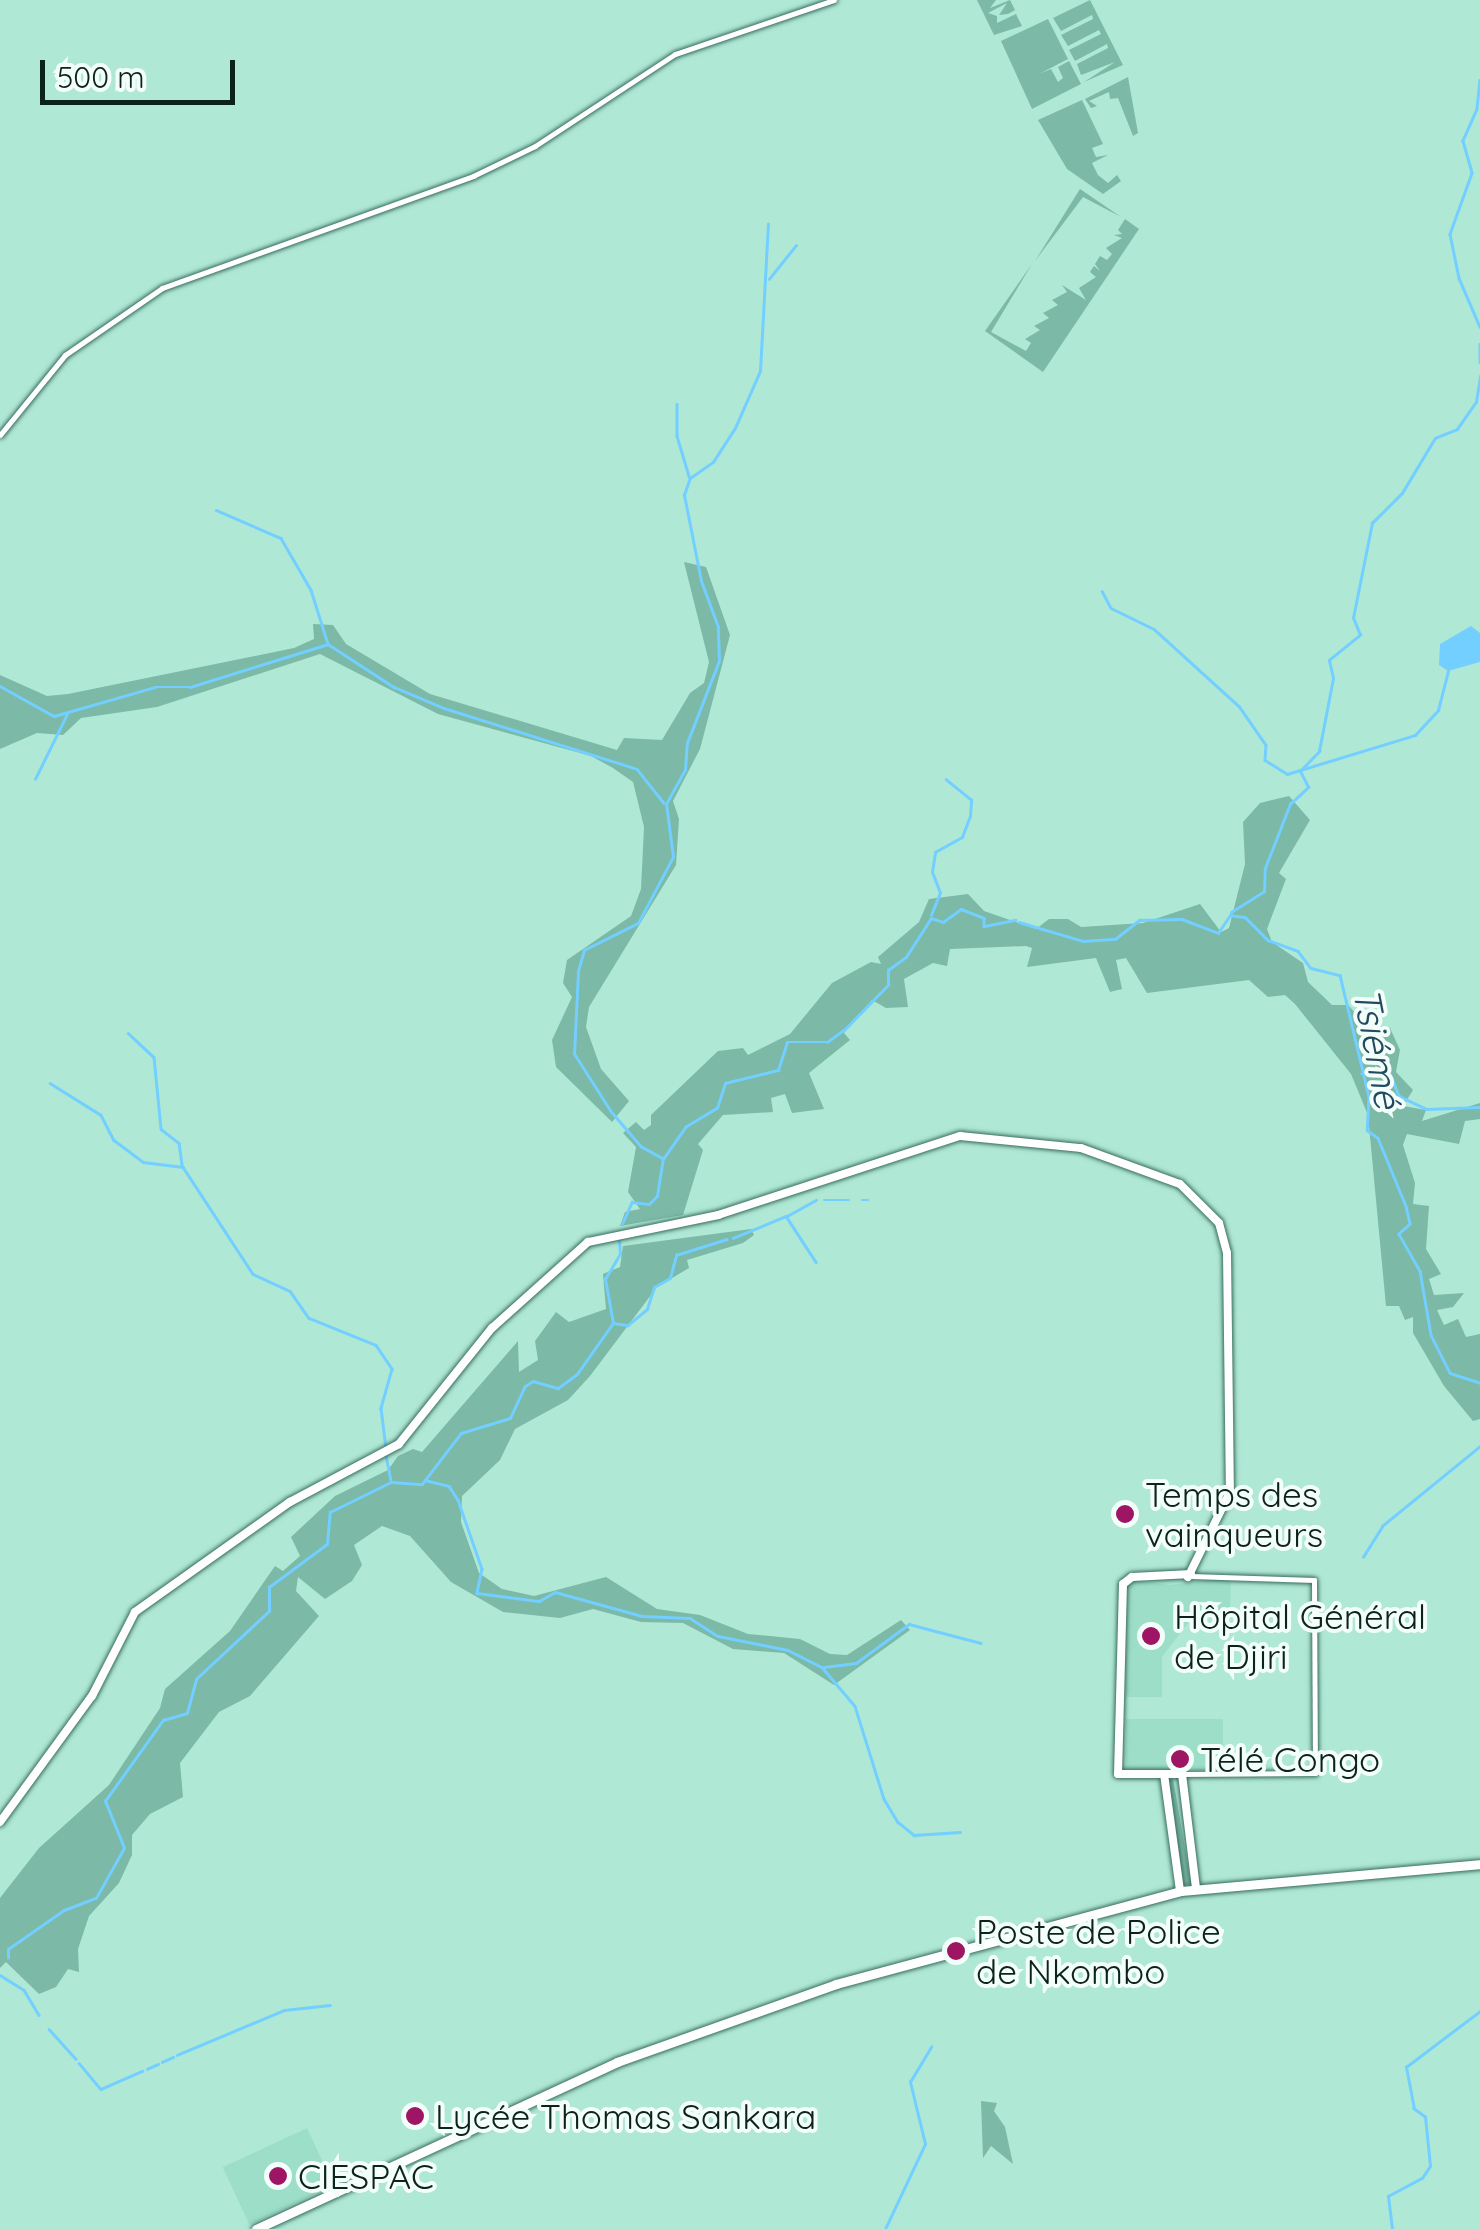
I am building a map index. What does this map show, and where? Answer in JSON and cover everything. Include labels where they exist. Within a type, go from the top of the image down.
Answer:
[{"type":"highway","points":[[256,2229],[650,2050],[836,1984],[1180,1890],[1480,1864]]},
{"type":"main road","points":[[0,1822],[92,1696],[135,1612],[290,1502],[386,1453],[419,1425],[492,1328],[598,1237],[718,1215],[960,1136],[1060,1144],[1180,1184],[1212,1212],[1225,1237],[1230,1492],[1189,1573],[1132,1577],[1122,1588],[1118,1774],[1182,1774],[1196,1888]]},
{"type":"main road","points":[[1164,1774],[1180,1890]]},
{"type":"street","points":[[0,435],[65,355],[162,288],[473,176],[535,146],[675,54],[834,0]]},
{"type":"street","points":[[1182,1774],[1316,1773],[1314,1580],[1189,1573]]},
{"type":"shaded area","points":[[977,0],[996,0],[990,8],[1010,0],[1015,10],[999,15],[1007,3],[988,13],[997,16],[997,23],[1016,14],[1022,26],[994,35]]},
{"type":"shaded area","points":[[1090,0],[1123,65],[1084,82],[1115,62],[1081,75],[1077,64],[1108,48],[1107,44],[1075,61],[1069,50],[1101,34],[1099,30],[1068,46],[1061,35],[1093,19],[1092,15],[1061,31],[1053,18]]},
{"type":"shaded area","points":[[1048,19],[1068,59],[1039,74],[1051,69],[1058,82],[1063,78],[1058,67],[1069,61],[1081,84],[1032,109],[1001,41]]},
{"type":"shaded area","points":[[1128,77],[1138,133],[1133,136],[1118,98],[1110,99],[1109,92],[1089,101],[1097,106],[1091,108],[1085,99]]},
{"type":"shaded area","points":[[1082,100],[1103,144],[1092,148],[1096,157],[1108,155],[1092,163],[1108,183],[1117,175],[1121,181],[1103,194],[1067,169],[1038,120]]},
{"type":"shaded area","points":[[1080,189],[1121,217],[1083,197],[1035,261]]},
{"type":"shaded area","points":[[1125,219],[1139,229],[1043,372],[985,331],[1032,264],[991,332],[1026,351],[1031,343],[1025,339],[1040,330],[1034,326],[1049,318],[1043,313],[1058,305],[1052,300],[1067,292],[1062,285],[1086,300],[1079,288],[1096,277],[1090,272],[1094,266],[1100,271],[1095,264],[1100,256],[1107,260],[1112,254],[1106,248],[1122,238],[1114,235],[1122,234],[1118,230]]},
{"type":"shaded area","points":[[684,562],[706,567],[730,635],[700,749],[673,801],[679,819],[676,865],[589,1007],[586,1027],[601,1069],[629,1101],[612,1122],[556,1067],[552,1040],[572,997],[563,983],[567,960],[631,916],[641,889],[644,827],[633,782],[613,768],[591,756],[438,714],[320,654],[157,707],[81,718],[63,735],[37,733],[0,749],[0,675],[47,696],[68,694],[294,648],[314,639],[313,624],[333,625],[346,644],[430,694],[617,750],[624,738],[662,740],[690,693],[704,683],[709,662]]},
{"type":"shaded area","points":[[1289,796],[1310,820],[1279,873],[1286,879],[1267,929],[1272,942],[1303,963],[1308,982],[1332,1005],[1348,1005],[1365,1024],[1390,1028],[1400,1050],[1396,1072],[1413,1090],[1403,1106],[1426,1110],[1422,1121],[1480,1103],[1480,1119],[1465,1121],[1459,1144],[1407,1134],[1403,1145],[1415,1183],[1413,1204],[1429,1206],[1426,1249],[1441,1274],[1429,1279],[1434,1295],[1464,1293],[1453,1307],[1437,1310],[1444,1325],[1458,1319],[1466,1337],[1480,1334],[1480,1419],[1473,1421],[1444,1386],[1413,1333],[1413,1317],[1405,1320],[1399,1306],[1386,1306],[1368,1115],[1351,1074],[1295,1004],[1285,995],[1268,997],[1249,980],[1147,993],[1126,958],[1116,960],[1122,989],[1110,992],[1096,958],[1027,967],[1032,948],[1026,946],[950,949],[947,966],[933,963],[904,979],[908,1007],[886,1008],[872,1000],[844,1033],[850,1040],[809,1073],[824,1109],[792,1113],[785,1094],[771,1098],[773,1112],[723,1115],[698,1144],[703,1150],[683,1215],[620,1226],[625,1212],[640,1209],[628,1192],[636,1147],[623,1133],[636,1122],[644,1130],[651,1125],[651,1115],[718,1051],[743,1048],[748,1055],[790,1034],[832,983],[871,962],[881,964],[878,957],[919,922],[929,899],[968,894],[984,911],[1036,929],[1049,919],[1068,919],[1081,927],[1143,923],[1200,904],[1221,932],[1229,928],[1245,864],[1243,822],[1260,803]]},
{"type":"shaded area","points":[[751,1229],[754,1235],[743,1243],[687,1260],[689,1268],[657,1287],[568,1400],[515,1429],[500,1460],[462,1496],[461,1522],[479,1573],[502,1589],[534,1596],[606,1577],[657,1609],[700,1615],[748,1634],[800,1639],[830,1654],[847,1655],[901,1620],[910,1630],[834,1685],[784,1653],[733,1649],[683,1623],[641,1622],[593,1609],[560,1618],[503,1612],[451,1582],[410,1536],[382,1526],[354,1545],[362,1565],[352,1581],[325,1599],[298,1577],[296,1591],[319,1616],[250,1696],[219,1712],[180,1763],[183,1797],[150,1814],[132,1835],[132,1855],[119,1883],[89,1916],[78,1949],[79,1972],[68,1969],[56,1987],[39,1994],[6,1962],[0,1968],[0,1898],[39,1848],[109,1785],[160,1708],[165,1689],[230,1631],[275,1566],[283,1571],[300,1556],[291,1537],[335,1496],[388,1470],[398,1456],[413,1449],[422,1452],[518,1341],[519,1372],[538,1360],[535,1341],[556,1312],[569,1322],[606,1309],[603,1274],[620,1267],[623,1246]]},
{"type":"shaded area","name":"Hôpital Général de Djiri","points":[[1231,1577],[1230,1612],[1194,1615],[1162,1657],[1162,1697],[1126,1697],[1123,1595],[1130,1580],[1170,1585]]},
{"type":"shaded area","points":[[1126,1719],[1223,1719],[1223,1770],[1126,1770]]},
{"type":"shaded area","points":[[1173,1778],[1191,1884],[1182,1885],[1167,1782]]},
{"type":"shaded area","points":[[981,2101],[997,2103],[994,2111],[1005,2127],[1013,2164],[991,2146],[983,2158]]},
{"type":"shaded area","name":"CIESPAC","points":[[307,2128],[334,2185],[249,2224],[223,2167]]},
{"type":"water","points":[[1471,626],[1480,633],[1480,662],[1448,671],[1439,665],[1440,644]]},
{"type":"waterway","points":[[1480,80],[1477,109],[1463,141],[1472,173],[1450,234],[1459,278],[1480,327]]},
{"type":"waterway","points":[[663,1159],[641,1147],[611,1112],[574,1054],[578,971],[584,950],[638,923],[673,857],[666,804],[685,770],[687,743],[719,661],[718,627],[701,581],[684,495],[690,478],[713,462],[735,428],[760,371],[768,224]]},
{"type":"waterway","points":[[769,279],[796,245]]},
{"type":"waterway","points":[[1480,344],[1480,362]]},
{"type":"waterway","points":[[1231,912],[1264,891],[1265,868],[1290,804],[1308,787],[1300,771],[1319,751],[1333,678],[1329,660],[1360,635],[1353,618],[1372,523],[1402,493],[1435,438],[1457,429],[1476,402],[1480,376]]},
{"type":"waterway","points":[[677,404],[677,436],[689,476]]},
{"type":"waterway","points":[[216,510],[281,538],[311,590],[328,644]]},
{"type":"waterway","points":[[1102,591],[1111,608],[1154,629],[1239,706],[1266,745],[1265,760],[1287,774],[1415,735],[1438,710],[1448,671]]},
{"type":"waterway","points":[[0,686],[54,716],[155,687],[190,687],[328,644],[394,687],[444,708],[637,769],[664,803]]},
{"type":"waterway","points":[[35,779],[67,714]]},
{"type":"waterway","points":[[931,915],[940,893],[932,872],[935,852],[962,837],[970,816],[971,800],[946,780]]},
{"type":"waterway","name":"Tsiémé","points":[[622,1224],[632,1202],[649,1204],[657,1196],[663,1159],[685,1127],[717,1108],[725,1083],[778,1070],[787,1042],[827,1042],[845,1029],[888,985],[888,970],[906,957],[931,918],[943,922],[961,909],[984,918],[984,926],[1015,920]]},
{"type":"waterway","name":"Tsiémé","points":[[1019,922],[1083,941],[1115,939],[1139,920],[1182,919],[1218,933],[1230,915],[1245,917],[1268,940],[1298,951],[1311,968],[1340,975],[1369,1097],[1367,1130],[1378,1138],[1406,1206],[1410,1224],[1399,1234],[1420,1271],[1431,1335],[1450,1373],[1480,1383]]},
{"type":"waterway","points":[[128,1033],[154,1057],[161,1129],[179,1143],[182,1165]]},
{"type":"waterway","points":[[1361,1074],[1379,1074],[1387,1066],[1399,1096],[1427,1109],[1480,1107]]},
{"type":"waterway","points":[[50,1083],[101,1115],[114,1140],[143,1162],[183,1167],[253,1274],[290,1291],[309,1318],[376,1345],[392,1369],[381,1408],[386,1447]]},
{"type":"waterway","points":[[787,1216],[816,1200]]},
{"type":"waterway","points":[[824,1200],[849,1200]]},
{"type":"waterway","points":[[862,1200],[868,1200]]},
{"type":"waterway","points":[[733,1238],[786,1216],[816,1262]]},
{"type":"waterway","name":"Tsiémé","points":[[8,1958],[8,1949],[64,1910],[96,1898],[124,1848],[105,1801],[163,1720],[187,1713],[196,1679],[269,1611],[269,1587],[327,1544],[330,1512],[391,1482],[422,1484],[461,1433],[510,1418],[525,1386],[533,1381],[558,1388],[577,1374],[613,1323],[605,1279],[620,1254],[619,1239]]},
{"type":"waterway","points":[[613,1323],[628,1325],[647,1309],[654,1287],[670,1278],[676,1255],[727,1239]]},
{"type":"waterway","points":[[1363,1557],[1382,1526],[1480,1446]]},
{"type":"waterway","points":[[386,1455],[391,1481]]},
{"type":"waterway","points":[[425,1480],[449,1486],[458,1500],[482,1569],[477,1593],[539,1601],[555,1592],[642,1616],[690,1618],[718,1636],[788,1650],[822,1667],[855,1706],[884,1799],[898,1822],[914,1835],[960,1832]]},
{"type":"waterway","points":[[824,1667],[856,1663],[909,1624],[981,1643]]},
{"type":"waterway","points":[[0,1975],[24,1990],[39,2015]]},
{"type":"waterway","points":[[177,2055],[284,2010],[330,2005]]},
{"type":"waterway","points":[[1392,2229],[1388,2196],[1422,2178],[1430,2166],[1425,2117],[1414,2109],[1406,2067],[1480,2011]]},
{"type":"waterway","points":[[49,2029],[76,2059]]},
{"type":"waterway","points":[[885,2229],[925,2144],[910,2082],[931,2047]]},
{"type":"waterway","points":[[162,2062],[173,2057]]},
{"type":"waterway","points":[[79,2063],[101,2089],[142,2071]]},
{"type":"waterway","points":[[147,2069],[158,2064]]},
{"type":"place","name":"Temps des vainqueurs","points":[[1125,1514]]},
{"type":"place","name":"Hôpital Général de Djiri","points":[[1151,1636]]},
{"type":"place","name":"Télé Congo","points":[[1180,1759]]},
{"type":"place","name":"Poste de Police de Nkombo","points":[[956,1951]]},
{"type":"place","name":"Lycée Thomas Sankara","points":[[415,2116]]},
{"type":"place","name":"CIESPAC","points":[[278,2176]]}]
